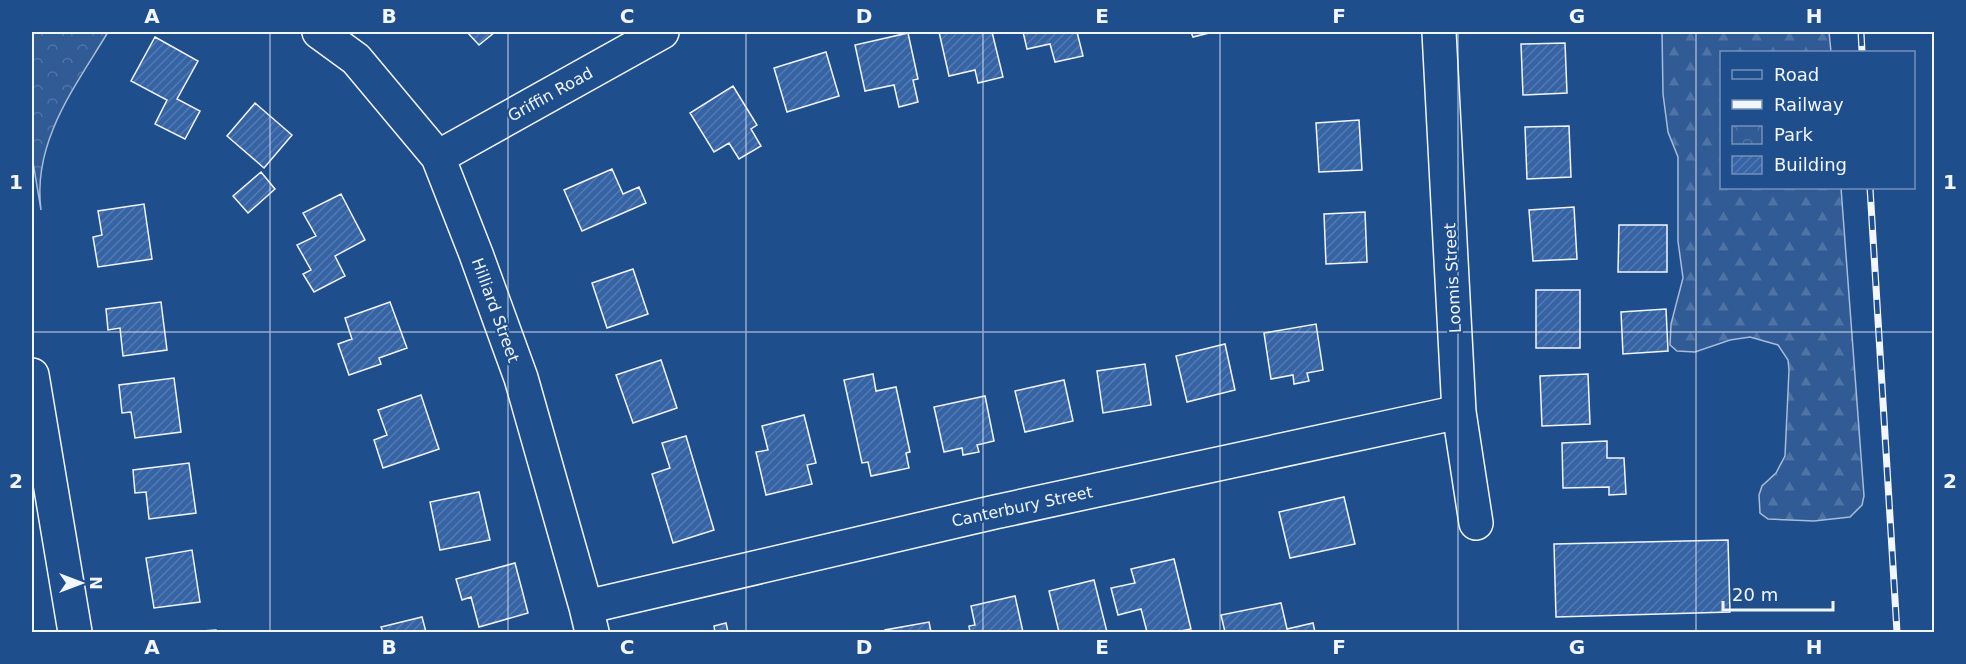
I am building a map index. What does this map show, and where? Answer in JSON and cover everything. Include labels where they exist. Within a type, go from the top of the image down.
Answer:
[{"type":"street","name":"Hilliard Street","points":[[319,32],[356,59],[438,158],[521,378],[589,620]]},
{"type":"street","name":"Griffin Road","points":[[438,158],[662,32]]},
{"type":"street","name":"Loomis Street","points":[[1439,32],[1459,412],[1476,523]]},
{"type":"street","points":[[32,375],[75,633]]},
{"type":"street","name":"Canterbury Street","points":[[589,620],[995,512],[1459,412]]},
{"type":"green space","points":[[32,32],[108,32],[70,95],[50,138],[43,161],[40,185],[41,210],[32,156]]},
{"type":"green space","points":[[1662,32],[1829,32],[1831,51],[1720,51],[1720,189],[1841,189],[1864,496],[1862,505],[1850,517],[1814,521],[1768,519],[1760,513],[1759,495],[1762,486],[1776,473],[1785,456],[1789,370],[1788,360],[1778,345],[1750,337],[1730,340],[1695,352],[1677,351],[1670,345],[1671,324],[1683,278],[1678,241],[1678,157],[1668,132],[1663,94]]},
{"type":"building","points":[[467,32],[495,32],[479,45]]},
{"type":"building","points":[[939,32],[992,32],[1003,77],[978,83],[975,70],[949,76]]},
{"type":"building","points":[[1023,32],[1077,32],[1083,56],[1055,62],[1050,44],[1027,49]]},
{"type":"building","points":[[1191,32],[1213,32],[1193,37]]},
{"type":"building","points":[[908,33],[918,79],[913,80],[918,102],[899,107],[894,85],[865,91],[855,45]]},
{"type":"building","points":[[155,37],[198,61],[177,99],[200,111],[185,139],[155,124],[167,100],[131,81]]},
{"type":"building","points":[[1565,43],[1567,93],[1523,95],[1521,44]]},
{"type":"building","points":[[826,52],[839,96],[787,112],[774,68]]},
{"type":"building","points":[[733,86],[757,125],[751,129],[761,146],[739,159],[729,143],[714,152],[690,113]]},
{"type":"building","points":[[255,103],[292,135],[264,168],[227,136]]},
{"type":"building","points":[[1359,120],[1362,170],[1319,172],[1316,123]]},
{"type":"building","points":[[1569,126],[1571,177],[1527,179],[1525,127]]},
{"type":"building","points":[[612,169],[623,194],[639,187],[646,203],[582,231],[564,190]]},
{"type":"building","points":[[261,172],[275,189],[248,213],[233,196]]},
{"type":"building","points":[[341,194],[365,240],[335,256],[345,276],[314,292],[303,274],[311,270],[297,245],[316,236],[303,213]]},
{"type":"building","points":[[144,204],[152,259],[98,267],[93,237],[102,235],[98,211]]},
{"type":"building","points":[[1574,207],[1577,259],[1533,261],[1529,210]]},
{"type":"building","points":[[1365,212],[1367,262],[1326,264],[1324,214]]},
{"type":"building","points":[[1619,225],[1667,225],[1667,272],[1618,272]]},
{"type":"building","points":[[633,269],[648,314],[607,328],[592,283]]},
{"type":"building","points":[[1536,290],[1580,290],[1580,348],[1536,348]]},
{"type":"building","points":[[161,302],[167,350],[123,356],[120,328],[108,330],[106,309]]},
{"type":"building","points":[[390,302],[407,348],[379,358],[381,364],[349,375],[338,344],[352,339],[345,318]]},
{"type":"building","points":[[1666,309],[1668,351],[1623,354],[1621,312]]},
{"type":"building","points":[[1316,324],[1323,370],[1307,373],[1309,381],[1294,384],[1293,375],[1271,379],[1264,333]]},
{"type":"building","points":[[1225,344],[1235,390],[1187,402],[1176,356]]},
{"type":"building","points":[[661,360],[677,408],[633,423],[616,375]]},
{"type":"building","points":[[1145,364],[1151,405],[1103,413],[1097,371]]},
{"type":"building","points":[[873,374],[876,391],[896,387],[910,452],[906,453],[909,468],[871,476],[868,462],[862,463],[844,380]]},
{"type":"building","points":[[1588,374],[1590,424],[1542,426],[1540,376]]},
{"type":"building","points":[[174,378],[181,432],[135,438],[131,412],[122,413],[119,385]]},
{"type":"building","points":[[1064,380],[1073,421],[1025,432],[1015,391]]},
{"type":"building","points":[[421,395],[439,449],[383,468],[374,440],[387,435],[378,410]]},
{"type":"building","points":[[985,396],[994,441],[977,445],[979,452],[963,455],[962,448],[944,452],[934,407]]},
{"type":"building","points":[[804,415],[816,463],[807,465],[812,484],[766,495],[756,452],[768,450],[762,426]]},
{"type":"building","points":[[686,436],[714,530],[673,543],[652,474],[670,468],[662,443]]},
{"type":"building","points":[[1607,441],[1607,458],[1624,458],[1626,494],[1609,495],[1609,487],[1563,488],[1562,443]]},
{"type":"building","points":[[189,463],[196,513],[149,519],[146,492],[135,493],[133,470]]},
{"type":"building","points":[[479,492],[490,540],[440,550],[430,502]]},
{"type":"building","points":[[1344,497],[1355,544],[1290,558],[1279,512]]},
{"type":"building","points":[[1728,540],[1730,612],[1556,617],[1554,544]]},
{"type":"building","points":[[192,550],[200,602],[154,608],[146,558]]},
{"type":"building","points":[[1174,559],[1191,629],[1175,632],[1147,632],[1141,609],[1118,615],[1111,588],[1135,583],[1131,569]]},
{"type":"building","points":[[515,563],[528,613],[479,627],[471,597],[462,600],[456,579]]},
{"type":"building","points":[[1094,580],[1107,632],[1059,632],[1049,591]]},
{"type":"building","points":[[1015,596],[1023,632],[970,632],[969,626],[975,625],[971,606]]},
{"type":"building","points":[[1281,603],[1287,629],[1313,623],[1315,632],[1225,632],[1221,615]]},
{"type":"building","points":[[422,617],[426,632],[383,632],[381,627]]},
{"type":"building","points":[[929,622],[931,632],[885,632],[885,630]]},
{"type":"building","points":[[726,623],[728,632],[715,632],[714,626]]},
{"type":"building","points":[[216,630],[217,632],[187,632]]},
{"type":"railway","points":[[1861,32],[1862,51]]},
{"type":"railway","points":[[1870,189],[1897,632]]}]
